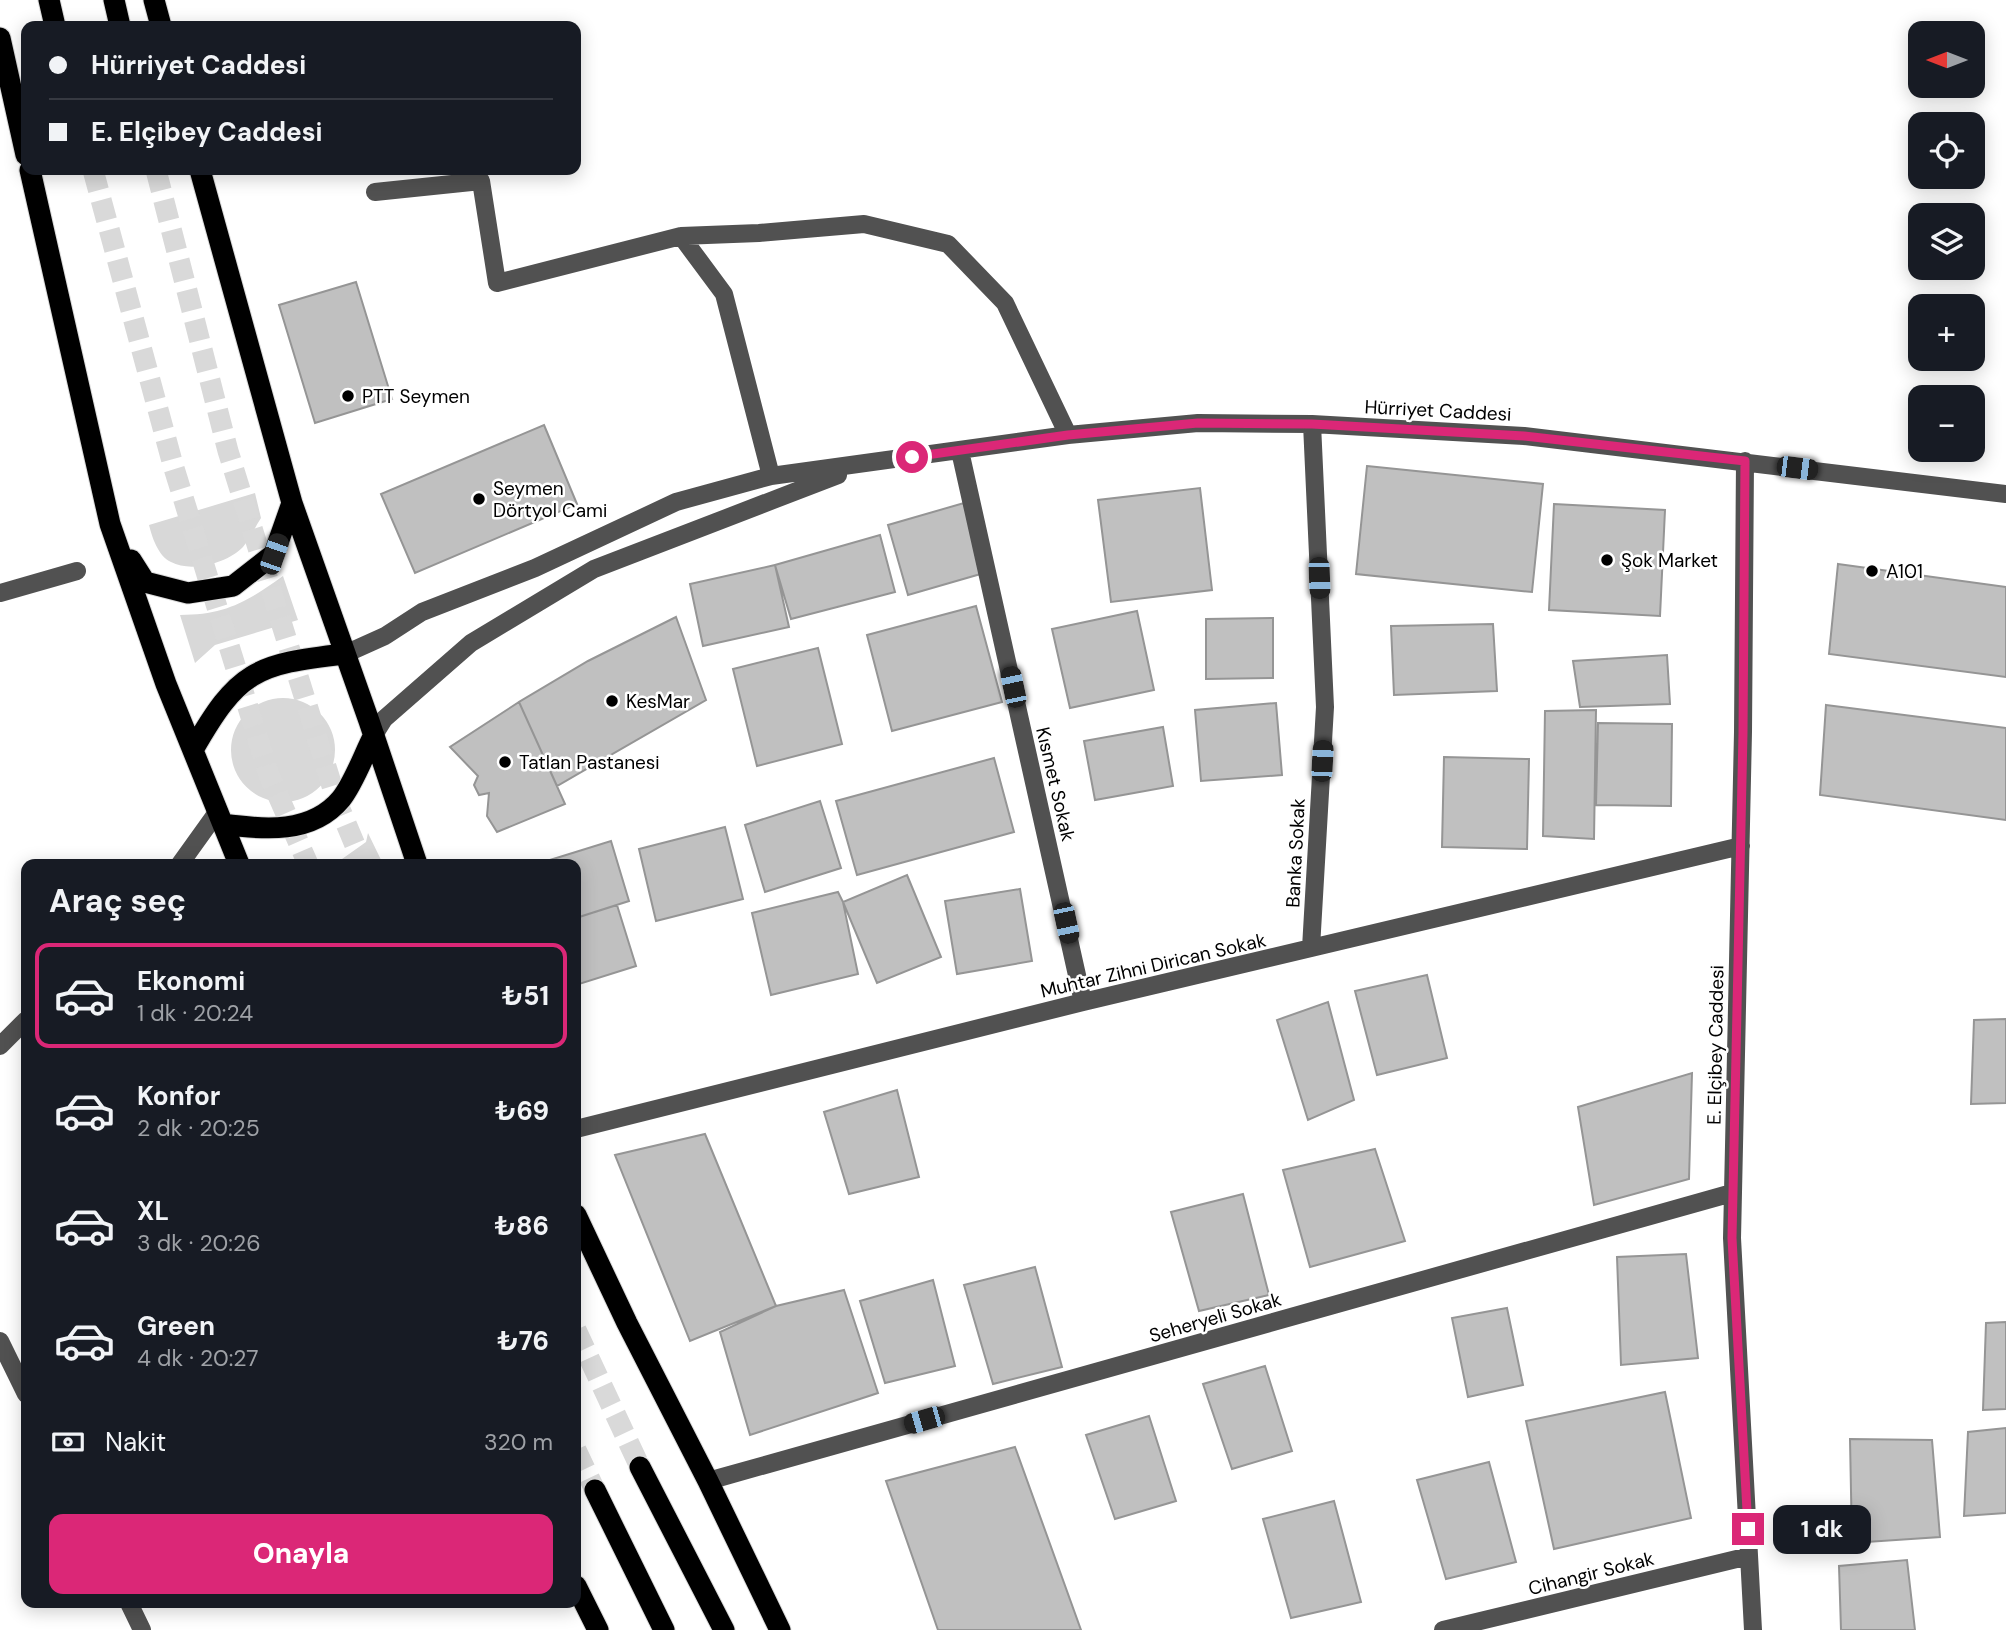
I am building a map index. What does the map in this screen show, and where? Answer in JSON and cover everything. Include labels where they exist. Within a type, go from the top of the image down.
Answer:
[{"type":"highway","points":[[49,0],[54,21]]},
{"type":"highway","points":[[114,0],[119,21]]},
{"type":"highway","points":[[154,0],[160,21]]},
{"type":"highway","points":[[0,38],[21,132]]},
{"type":"highway","points":[[31,175],[110,524],[166,684],[237,859]]},
{"type":"highway","points":[[201,175],[292,503],[415,859]]},
{"type":"highway","points":[[110,524],[145,582],[188,593],[233,586],[274,554],[292,503]]},
{"type":"highway","points":[[193,750],[216,709],[252,674],[276,665],[345,654]]},
{"type":"highway","points":[[220,818],[255,828],[287,827],[308,823],[327,813],[342,798],[374,735]]},
{"type":"highway","points":[[581,1225],[780,1630]]},
{"type":"highway","points":[[640,1467],[724,1630]]},
{"type":"highway","points":[[595,1490],[664,1630]]},
{"type":"highway","points":[[581,1596],[598,1630]]},
{"type":"street","points":[[375,192],[481,181],[497,283],[681,236],[864,225],[948,244],[1005,303],[1068,435]]},
{"type":"street","points":[[681,236],[724,294],[771,477]]},
{"type":"street","name":"Hürriyet Caddesi","points":[[867,464],[1068,435],[1198,423],[1312,424],[1524,436],[2006,494]]},
{"type":"street","name":"Banka Sokak","points":[[1311,948],[1325,707],[1312,424]]},
{"type":"street","name":"Kısmet Sokak","points":[[960,451],[1083,1002]]},
{"type":"street","name":"E. Elçibey Caddesi","points":[[1745,461],[1741,846],[1732,1238],[1753,1630]]},
{"type":"street","points":[[345,654],[385,636],[422,612],[535,568],[676,502],[771,477],[867,464]]},
{"type":"street","points":[[374,735],[384,719],[471,643],[594,569],[867,464]]},
{"type":"street","points":[[0,593],[77,571]]},
{"type":"street","points":[[184,859],[220,818]]},
{"type":"street","name":"Muhtar Zihni Dirican Sokak","points":[[581,1128],[1083,1002],[1741,846]]},
{"type":"street","points":[[0,1046],[21,1025]]},
{"type":"street","name":"Seheryeli Sokak","points":[[708,1481],[1732,1193]]},
{"type":"street","points":[[0,1341],[21,1384]]},
{"type":"street","name":"Cihangir Sokak","points":[[1443,1630],[1749,1556]]},
{"type":"street","points":[[131,1608],[142,1630]]},
{"type":"shaded area","points":[[255,493],[261,518],[243,547],[228,558],[209,565],[189,567],[171,562],[159,551],[149,525]]},
{"type":"shaded area","points":[[283,576],[298,620],[215,645],[195,663],[180,615],[223,610],[246,600]]},
{"type":"shaded area","points":[[283,698],[303,702],[320,713],[331,730],[335,750],[331,770],[320,787],[303,798],[283,802],[263,798],[246,787],[235,770],[231,750],[235,730],[246,713],[263,702]]},
{"type":"shaded area","points":[[368,833],[381,859],[342,859],[366,842]]},
{"type":"building","points":[[356,282],[392,399],[315,423],[279,305]]},
{"type":"building","name":"Seymen Dörtyol Cami","points":[[544,425],[577,504],[415,573],[381,494]]},
{"type":"building","points":[[1367,466],[1543,484],[1532,592],[1356,574]]},
{"type":"building","points":[[1200,488],[1212,590],[1111,602],[1098,500]]},
{"type":"building","points":[[964,503],[984,573],[908,595],[888,525]]},
{"type":"building","name":"Şok Market","points":[[1554,504],[1665,510],[1660,616],[1549,610]]},
{"type":"building","points":[[880,535],[895,592],[791,619],[775,565]]},
{"type":"building","points":[[1838,564],[2006,587],[2006,677],[1829,654]]},
{"type":"building","points":[[775,565],[789,627],[703,646],[690,584]]},
{"type":"building","points":[[976,606],[1002,702],[892,731],[867,635]]},
{"type":"building","points":[[1137,611],[1154,690],[1070,708],[1052,629]]},
{"type":"building","name":"KesMar","points":[[676,617],[706,700],[557,786],[519,702],[588,661]]},
{"type":"building","points":[[1273,618],[1273,678],[1206,679],[1206,619]]},
{"type":"building","points":[[1493,624],[1497,691],[1394,695],[1391,626]]},
{"type":"building","points":[[818,648],[842,744],[757,766],[733,669]]},
{"type":"building","points":[[1667,655],[1670,704],[1580,707],[1573,661]]},
{"type":"building","name":"Tatlan Pastanesi","points":[[519,702],[565,804],[497,832],[487,816],[489,793],[479,795],[474,785],[478,776],[450,747]]},
{"type":"building","points":[[1276,703],[1282,775],[1201,781],[1195,710]]},
{"type":"building","points":[[1826,705],[2006,728],[2006,820],[1820,795]]},
{"type":"building","points":[[1596,710],[1594,839],[1543,836],[1545,711]]},
{"type":"building","points":[[1598,723],[1672,724],[1671,806],[1596,805]]},
{"type":"building","points":[[1163,727],[1173,786],[1095,800],[1084,741]]},
{"type":"building","points":[[1444,757],[1529,759],[1527,849],[1442,847]]},
{"type":"building","points":[[994,758],[1014,832],[857,875],[836,801]]},
{"type":"building","points":[[820,801],[841,868],[765,892],[745,825]]},
{"type":"building","points":[[725,827],[743,899],[656,921],[639,849]]},
{"type":"building","points":[[611,841],[629,901],[581,916],[581,859],[553,859]]},
{"type":"building","points":[[907,875],[941,957],[877,983],[843,902]]},
{"type":"building","points":[[1020,889],[1032,961],[957,974],[945,901]]},
{"type":"building","points":[[838,892],[843,902],[858,974],[771,995],[752,913]]},
{"type":"building","points":[[617,905],[636,966],[581,983],[581,916]]},
{"type":"building","points":[[1427,975],[1447,1058],[1377,1075],[1355,991]]},
{"type":"building","points":[[1328,1002],[1354,1100],[1308,1120],[1277,1020]]},
{"type":"building","points":[[2006,1019],[2006,1103],[1971,1104],[1974,1020]]},
{"type":"building","points":[[1692,1073],[1689,1179],[1594,1205],[1578,1107]]},
{"type":"building","points":[[897,1090],[919,1177],[849,1194],[824,1112]]},
{"type":"building","points":[[705,1134],[776,1306],[690,1341],[615,1155]]},
{"type":"building","points":[[1375,1149],[1405,1241],[1310,1267],[1283,1170]]},
{"type":"building","points":[[1243,1194],[1269,1295],[1199,1311],[1171,1212]]},
{"type":"building","points":[[1686,1254],[1698,1358],[1621,1365],[1617,1257]]},
{"type":"building","points":[[1035,1267],[1062,1367],[993,1384],[964,1285]]},
{"type":"building","points":[[933,1280],[955,1366],[885,1383],[860,1301]]},
{"type":"building","points":[[844,1290],[878,1393],[750,1435],[720,1332],[776,1306]]},
{"type":"building","points":[[1507,1308],[1523,1385],[1468,1397],[1452,1318]]},
{"type":"building","points":[[2006,1322],[2006,1409],[1983,1410],[1986,1323]]},
{"type":"building","points":[[1265,1366],[1292,1451],[1232,1469],[1203,1384]]},
{"type":"building","points":[[1665,1392],[1691,1518],[1554,1549],[1526,1421]]},
{"type":"building","points":[[1149,1416],[1176,1501],[1115,1519],[1086,1435]]},
{"type":"building","points":[[2006,1428],[2006,1513],[1964,1516],[1968,1432]]},
{"type":"building","points":[[1850,1439],[1932,1440],[1940,1537],[1852,1543]]},
{"type":"building","points":[[1015,1447],[1081,1630],[938,1630],[886,1481]]},
{"type":"building","points":[[1489,1462],[1516,1562],[1446,1579],[1417,1480]]},
{"type":"building","points":[[1334,1501],[1361,1602],[1291,1618],[1263,1519]]},
{"type":"building","points":[[1907,1560],[1915,1630],[1841,1630],[1839,1566]]},
{"type":"tunnel","points":[[94,175],[173,465],[269,775],[306,859]]},
{"type":"tunnel","points":[[157,175],[228,451],[337,802],[361,859]]},
{"type":"tunnel","points":[[581,1341],[640,1467]]},
{"type":"tunnel","points":[[581,1461],[595,1490]]},
{"type":"place","name":"PTT Seymen","points":[[348,396]]},
{"type":"place","name":"Seymen Dörtyol Cami","points":[[479,499]]},
{"type":"place","name":"Şok Market","points":[[1607,560]]},
{"type":"place","name":"A101","points":[[1872,571]]},
{"type":"place","name":"KesMar","points":[[612,701]]},
{"type":"place","name":"Tatlan Pastanesi","points":[[505,762]]},
{"type":"route","points":[[912,457],[1068,435],[1198,423],[1312,424],[1524,436],[1745,461],[1743,733],[1732,1238],[1748,1529]]}]
